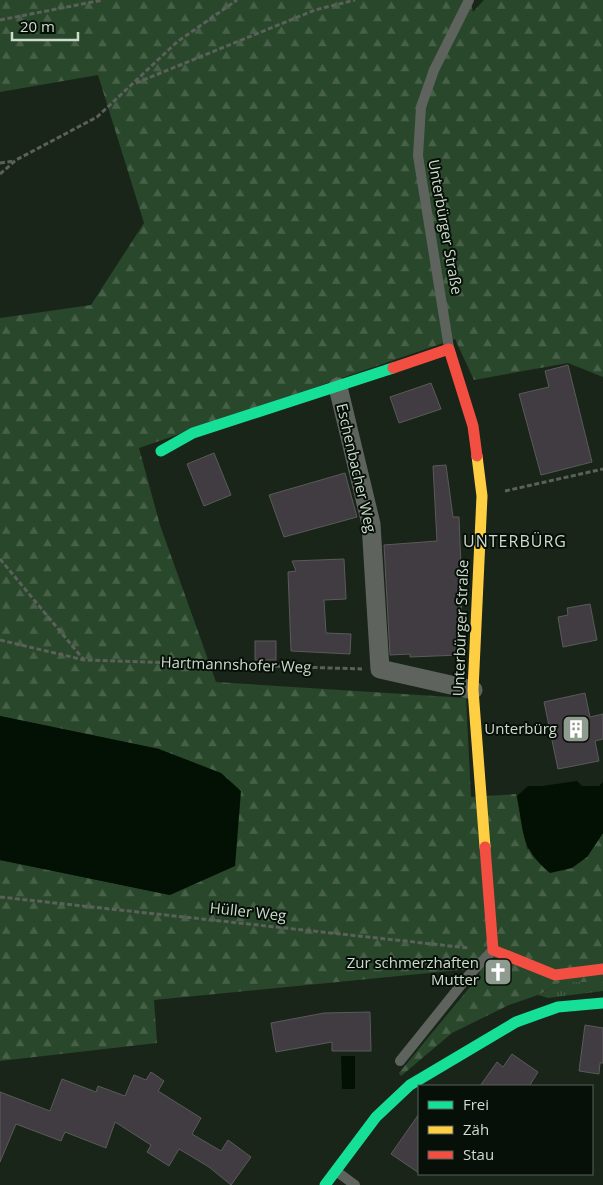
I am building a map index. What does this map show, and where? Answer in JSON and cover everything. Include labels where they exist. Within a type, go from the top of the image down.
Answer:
[{"type":"street","name":"Eschenbacher Weg","points":[[161,451],[193,433],[449,349]]},
{"type":"street","name":"Unterbürger Straße","points":[[449,349],[473,426],[482,496],[472,690],[493,950]]},
{"type":"street","name":"Eschenbacher Weg","points":[[338,387],[371,524],[380,669]]},
{"type":"street","points":[[380,669],[472,690]]},
{"type":"street","points":[[493,950],[555,974],[603,969]]},
{"type":"street","points":[[325,1185],[335,1170],[397,1095],[463,1051],[501,1029],[551,1008],[585,1002],[603,1003]]},
{"type":"lane","name":"Unterbürger Straße","points":[[449,349],[418,156],[421,108],[434,70],[470,0]]},
{"type":"lane","points":[[400,1061],[469,975],[493,950]]},
{"type":"lane","points":[[335,1170],[355,1185]]},
{"type":"path","points":[[0,20],[103,0]]},
{"type":"path","points":[[0,174],[16,160],[97,117],[177,42],[237,0]]},
{"type":"path","points":[[133,84],[315,10],[355,0]]},
{"type":"path","points":[[0,163],[16,160]]},
{"type":"path","points":[[482,496],[603,469]]},
{"type":"path","points":[[0,558],[84,660]]},
{"type":"path","name":"Hartmannshofer Weg","points":[[0,640],[84,660],[380,669]]},
{"type":"path","name":"Hüller Weg","points":[[0,897],[493,950]]},
{"type":"green space","points":[[0,0],[470,0],[473,12],[484,0],[603,0],[603,377],[568,363],[474,380],[455,339],[139,448],[160,525],[216,682],[466,698],[471,797],[516,794],[527,849],[587,857],[603,833],[603,982],[561,982],[538,995],[509,1005],[452,1033],[401,1076],[399,1073],[479,976],[480,968],[154,1000],[157,1043],[0,1061],[0,860],[170,895],[159,749],[0,716],[0,318],[91,305],[144,223],[98,75],[0,92]]},
{"type":"green space","points":[[561,982],[603,982],[603,991],[548,998],[538,995]]},
{"type":"shaded area","points":[[0,716],[159,749],[221,773],[241,791],[235,866],[170,895],[0,860]]},
{"type":"shaded area","points":[[577,781],[582,786],[599,786],[603,782],[603,833],[587,857],[572,868],[550,873],[533,856],[528,847],[517,796],[528,786]]},
{"type":"shaded area","points":[[341,1056],[355,1056],[355,1089],[342,1089]]},
{"type":"building","points":[[568,365],[592,462],[541,475],[519,394],[549,387],[545,371]]},
{"type":"building","points":[[431,383],[441,409],[399,423],[390,397]]},
{"type":"building","points":[[214,453],[231,495],[204,506],[187,464]]},
{"type":"building","points":[[446,465],[453,517],[459,517],[462,593],[459,655],[410,657],[410,654],[390,655],[384,545],[437,541],[433,466]]},
{"type":"building","points":[[345,473],[357,517],[284,537],[269,495]]},
{"type":"building","points":[[344,559],[346,599],[324,600],[326,633],[351,634],[350,654],[291,651],[288,572],[296,571],[292,561]]},
{"type":"building","points":[[590,604],[597,640],[563,647],[558,617],[568,615],[567,608]]},
{"type":"building","points":[[255,641],[276,641],[276,660],[255,660]]},
{"type":"building","name":"Unterbürg","points":[[585,693],[590,717],[603,714],[603,739],[595,741],[599,761],[558,769],[544,702]]},
{"type":"building","points":[[370,1012],[371,1051],[332,1051],[332,1042],[276,1052],[271,1023],[324,1013]]},
{"type":"building","points":[[585,1025],[603,1028],[603,1063],[600,1063],[599,1074],[579,1071]]},
{"type":"building","points":[[512,1054],[538,1072],[530,1085],[481,1085],[497,1062],[503,1067]]},
{"type":"building","points":[[151,1072],[164,1081],[158,1091],[201,1118],[192,1134],[221,1151],[228,1140],[251,1157],[231,1185],[209,1167],[179,1149],[169,1166],[147,1152],[151,1145],[115,1122],[106,1148],[65,1132],[61,1141],[16,1124],[0,1162],[0,1092],[50,1111],[62,1079],[96,1092],[98,1086],[125,1096],[134,1075],[146,1080]]},
{"type":"building","points":[[418,1115],[418,1172],[391,1154]]},
{"type":"traffic: fast","points":[[161,451],[193,433],[393,368]]},
{"type":"traffic: fast","points":[[325,1185],[376,1117],[410,1085],[516,1022],[558,1007],[603,1003]]},
{"type":"traffic: slow","points":[[477,456],[482,496],[473,690],[485,847]]},
{"type":"traffic: jam","points":[[393,368],[449,349],[473,426],[477,456]]},
{"type":"traffic: jam","points":[[485,847],[493,950],[555,975],[603,969]]},
{"type":"place","name":"Unterbürg","points":[[576,729]]},
{"type":"place","name":"Zur schmerzhaften Mutter","points":[[498,972]]},
{"type":"district","name":"UNTERBÜRG","points":[[515,541]]}]
